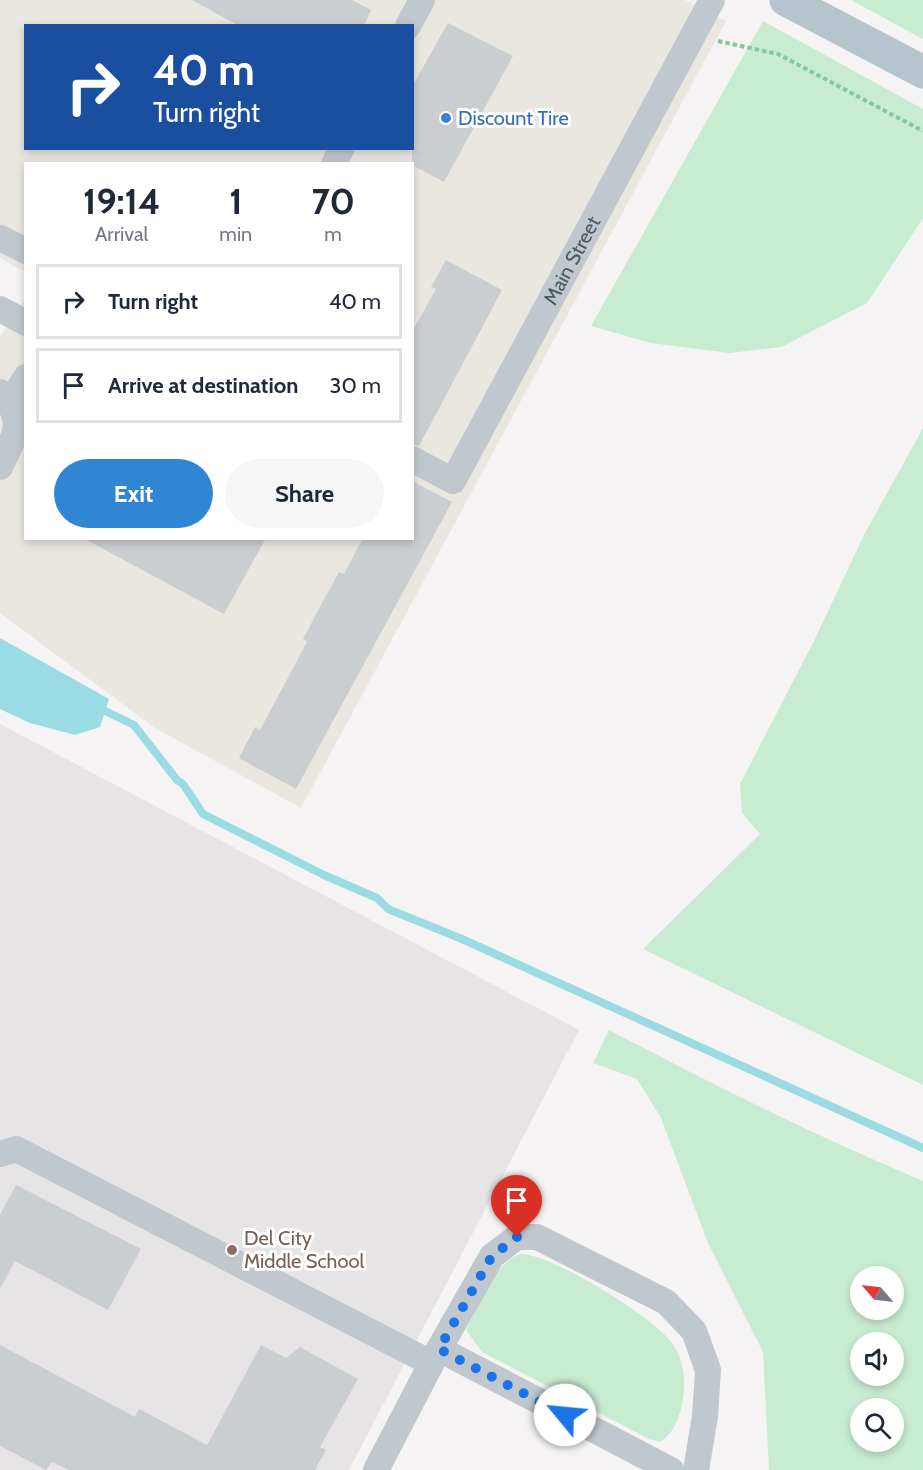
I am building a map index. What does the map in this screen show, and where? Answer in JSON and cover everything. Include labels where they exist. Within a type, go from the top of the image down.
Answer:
[{"type":"main road","points":[[786,0],[923,72]]},
{"type":"street","points":[[409,24],[422,0]]},
{"type":"street","name":"Main Street","points":[[414,460],[453,481],[712,0]]},
{"type":"street","points":[[0,238],[24,250]]},
{"type":"street","points":[[0,309],[24,322]]},
{"type":"street","points":[[0,466],[17,431],[5,398],[24,378]]},
{"type":"street","points":[[0,1154],[16,1149],[670,1470]]},
{"type":"street","points":[[376,1470],[435,1356],[492,1256],[517,1237],[537,1237],[666,1302],[694,1331],[708,1371],[705,1416],[696,1470]]},
{"type":"path","points":[[695,30],[716,40],[778,54],[923,131]]},
{"type":"shaded area","points":[[0,0],[685,0],[726,21],[301,808],[155,728],[0,613],[0,337],[24,301],[24,540],[414,540],[414,162],[24,162],[24,271],[0,258]]},
{"type":"shaded area","name":"Del City Middle School","points":[[0,724],[579,1030],[349,1470],[0,1470]]},
{"type":"green space","points":[[851,0],[923,0],[923,39],[919,37]]},
{"type":"green space","points":[[763,21],[923,109],[923,218],[867,303],[781,347],[729,353],[651,343],[591,326]]},
{"type":"green space","points":[[923,428],[923,1085],[643,949],[760,834],[742,813],[740,784],[814,641],[864,535]]},
{"type":"green space","points":[[609,1030],[764,1109],[923,1181],[923,1470],[769,1470],[763,1352],[708,1243],[661,1118],[637,1079],[593,1063]]},
{"type":"green space","points":[[520,1254],[534,1256],[554,1264],[600,1288],[645,1318],[672,1343],[680,1358],[684,1374],[684,1392],[678,1419],[664,1439],[660,1442],[649,1439],[482,1352],[466,1330],[494,1277],[510,1260]]},
{"type":"water","points":[[0,638],[109,699],[100,727],[75,735],[30,723],[0,709]]},
{"type":"building","points":[[192,0],[352,0],[371,10],[365,24],[235,24]]},
{"type":"building","name":"Discount Tire","points":[[448,23],[513,56],[444,182],[414,166],[412,162],[414,83]]},
{"type":"building","points":[[446,260],[502,290],[419,446],[414,445],[414,328],[436,289],[431,287]]},
{"type":"building","points":[[414,482],[452,502],[296,789],[239,758],[255,727],[260,730],[307,642],[303,639],[339,572],[344,574],[362,540],[414,540]]},
{"type":"building","points":[[87,540],[265,540],[224,614]]},
{"type":"building","points":[[16,1185],[141,1249],[108,1310],[15,1261],[0,1289],[0,1215]]},
{"type":"building","points":[[0,1345],[135,1417],[139,1409],[207,1445],[261,1345],[286,1358],[300,1347],[358,1379],[320,1447],[326,1450],[315,1470],[69,1470],[52,1462],[46,1470],[0,1446]]},
{"type":"waterway","points":[[97,707],[134,725],[177,780],[183,784],[203,814],[324,875],[377,898],[388,909],[462,939],[923,1148]]},
{"type":"place","name":"Discount Tire","points":[[446,118]]},
{"type":"place","name":"Del City Middle School","points":[[232,1250]]},
{"type":"route","points":[[517,1237],[492,1256],[439,1349],[565,1415]]}]
